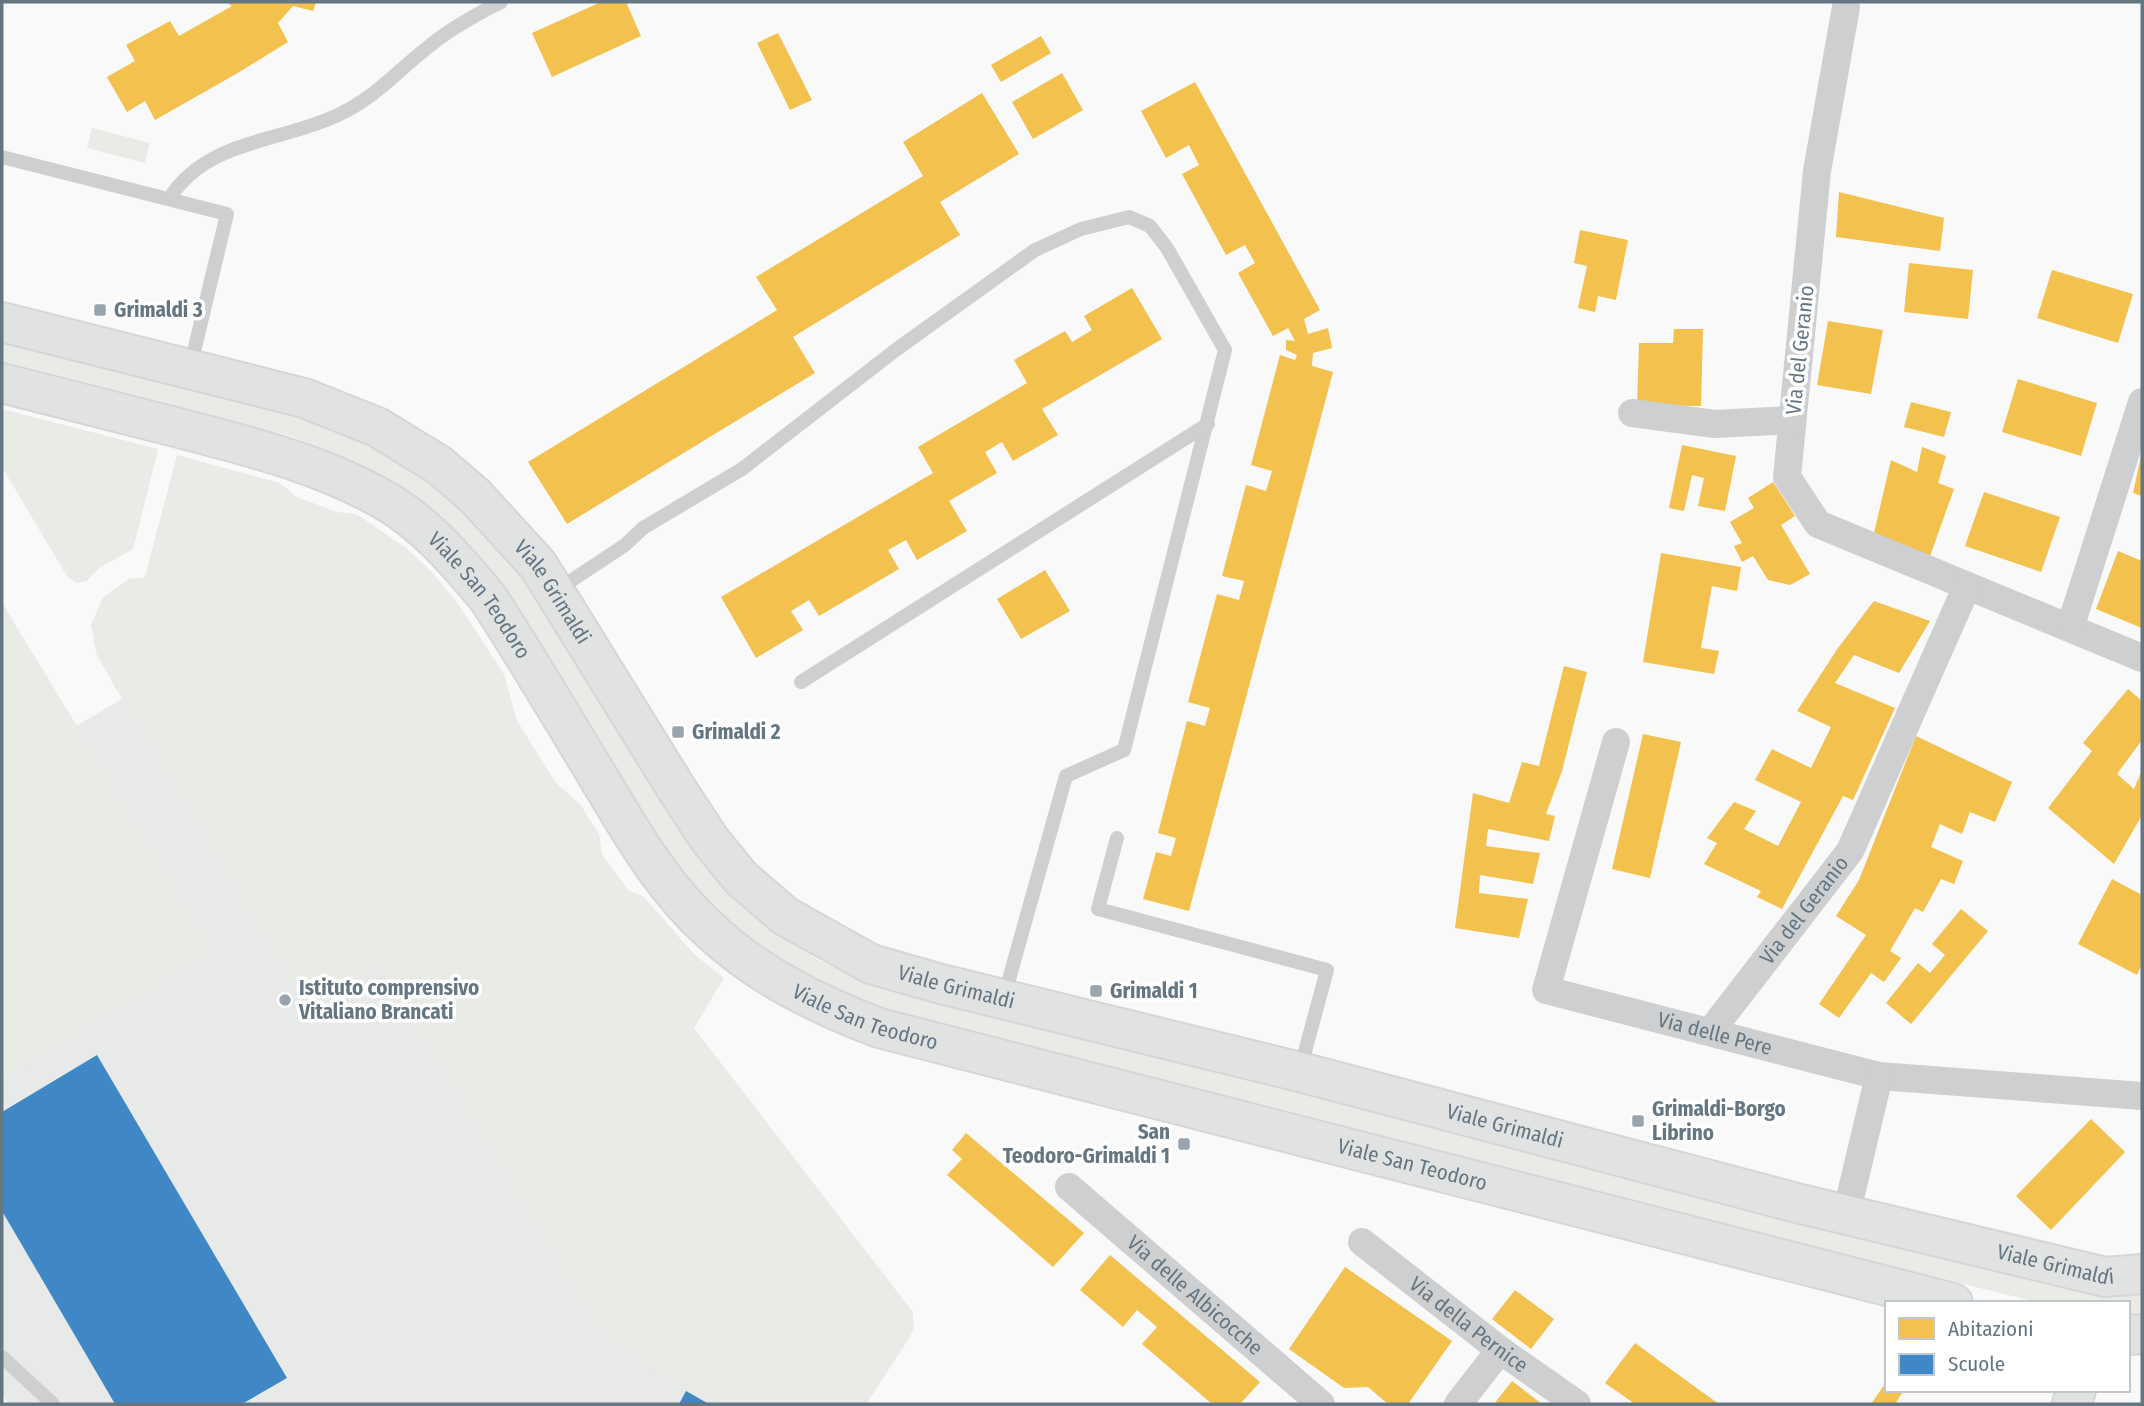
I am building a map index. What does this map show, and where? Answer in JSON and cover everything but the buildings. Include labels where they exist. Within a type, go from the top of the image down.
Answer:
[{"type":"main road","name":"Viale Grimaldi","points":[[2,322],[304,398],[377,427],[439,465],[513,534],[556,591],[676,788],[710,840],[741,878],[785,916],[871,964],[1300,1072],[1846,1215],[2105,1277],[2142,1274]]},
{"type":"main road","name":"Viale San Teodoro","points":[[2,383],[274,453],[346,481],[403,514],[460,564],[488,598],[632,834],[685,905],[714,934],[747,959],[795,992],[836,1012],[878,1028],[1945,1301]]},
{"type":"street","name":"Via del Geranio","points":[[1846,8],[1817,171],[1787,477],[1818,524],[2142,658]]},
{"type":"street","points":[[2070,628],[2142,402]]},
{"type":"street","points":[[1632,413],[1715,424],[1792,420]]},
{"type":"street","name":"Via del Geranio","points":[[1710,1032],[1850,851],[1967,586]]},
{"type":"street","name":"Via delle Pere","points":[[1616,742],[1546,990],[1878,1076],[2142,1096]]},
{"type":"street","points":[[1846,1215],[1878,1076]]},
{"type":"street","name":"Via delle Albicocche","points":[[1069,1187],[1321,1404]]},
{"type":"street","name":"Via della Pernice","points":[[1362,1242],[1500,1350],[1577,1404]]},
{"type":"street","points":[[1458,1404],[1500,1350]]},
{"type":"lane","points":[[169,199],[181,180],[205,161],[233,148],[337,116],[367,99],[399,75],[429,46],[457,26],[501,2]]},
{"type":"lane","points":[[2,157],[227,214],[189,369]]},
{"type":"lane","points":[[556,591],[625,545],[643,527],[742,469],[897,349],[1035,250],[1081,229],[1129,217],[1150,226],[1167,248],[1225,350],[1124,750],[1066,776],[1004,998]]},
{"type":"lane","points":[[800,682],[1208,424]]},
{"type":"lane","points":[[1117,838],[1098,909],[1327,970],[1300,1072]]},
{"type":"lane","points":[[2,1357],[52,1404]]},
{"type":"shaded area","points":[[92,128],[150,143],[145,163],[87,148]]},
{"type":"shaded area","points":[[2,342],[299,417],[369,445],[428,481],[463,511],[524,577],[775,932],[819,960],[865,982],[937,1004],[1295,1091],[1734,1208],[2104,1296],[2142,1294],[2142,1314],[2130,1315],[2130,1301],[2033,1301],[1727,1227],[1288,1111],[929,1023],[855,1001],[806,977],[759,946],[710,906],[676,863],[412,497],[357,463],[291,436],[2,364]]},
{"type":"shaded area","points":[[2,409],[158,449],[133,549],[99,568],[87,581],[76,583],[67,576],[2,467]]},
{"type":"shaded area","points":[[177,455],[280,483],[297,497],[337,512],[356,514],[405,547],[433,573],[459,605],[505,676],[516,719],[556,783],[580,804],[599,834],[602,854],[629,891],[643,896],[694,954],[724,978],[694,1028],[912,1311],[914,1328],[866,1404],[724,1404],[634,1358],[596,1327],[379,965],[305,1007],[97,655],[91,625],[103,598],[129,579],[145,577]]},
{"type":"shaded area","name":"Istituto comprensivo Vitaliano Brancati","points":[[129,579],[912,1311],[914,1328],[866,1404],[10,1404],[2,1396],[2,603],[76,726],[122,699],[97,655],[91,625],[103,598]]},
{"type":"shaded area","points":[[2,603],[214,951],[2,1078]]},
{"type":"place","name":"Grimaldi 3","points":[[100,310]]},
{"type":"place","name":"Grimaldi 2","points":[[678,732]]},
{"type":"place","name":"Grimaldi 1","points":[[1096,991]]},
{"type":"place","name":"Istituto comprensivo Vitaliano Brancati","points":[[285,1000]]},
{"type":"place","name":"Grimaldi-Borgo Librino","points":[[1638,1121]]},
{"type":"place","name":"San Teodoro-Grimaldi 1","points":[[1184,1144]]}]
